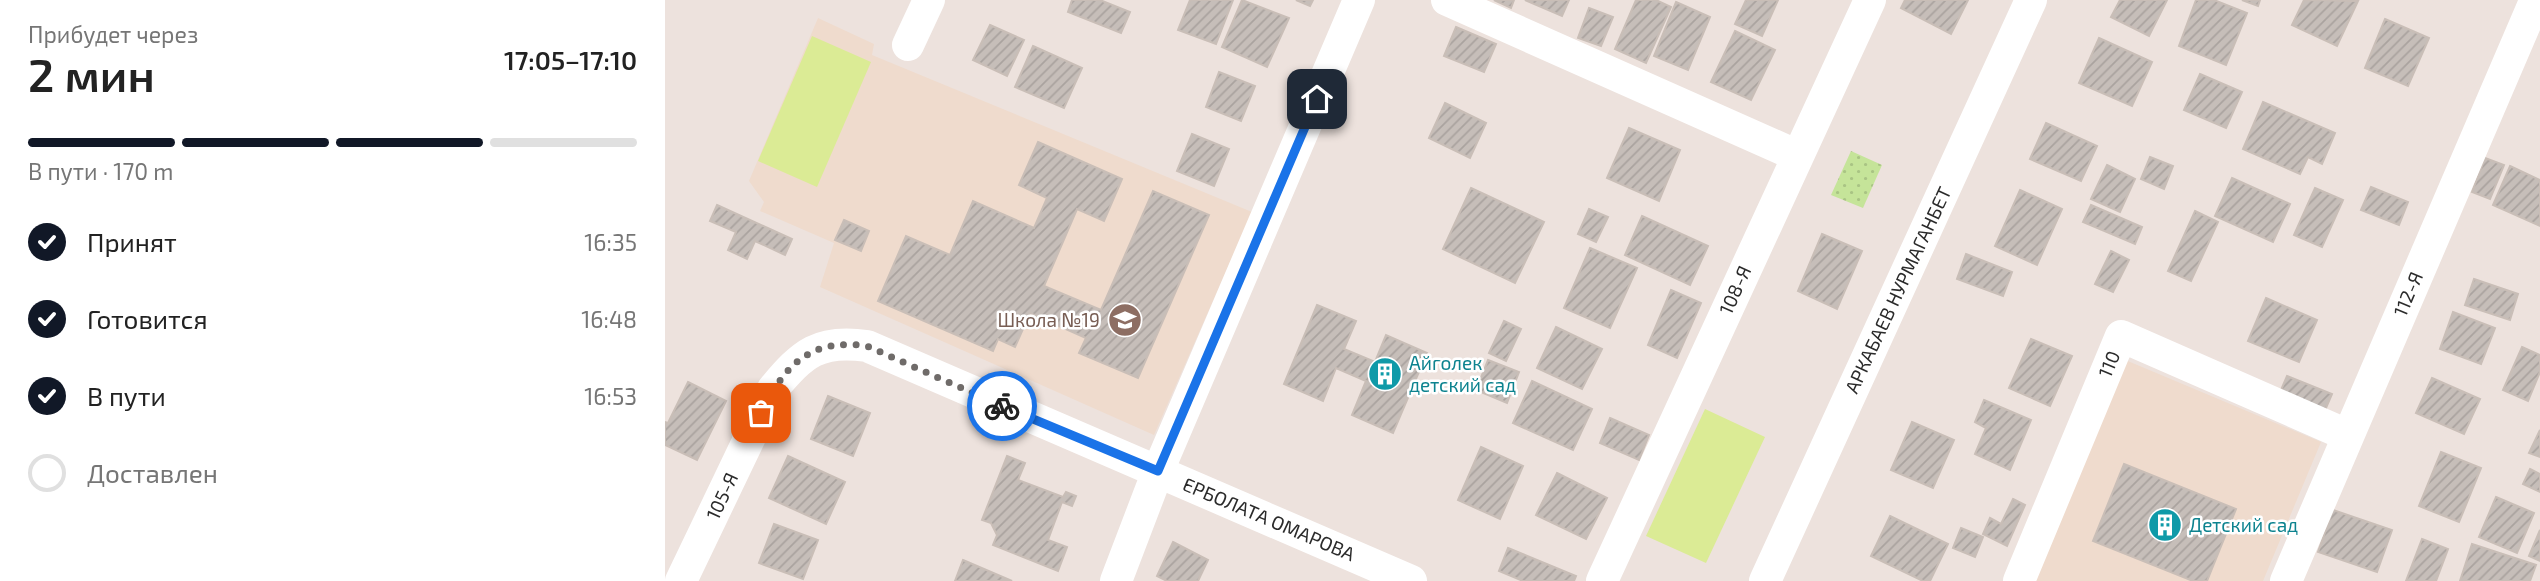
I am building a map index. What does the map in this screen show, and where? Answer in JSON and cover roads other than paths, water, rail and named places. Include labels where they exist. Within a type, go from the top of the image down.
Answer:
[{"type":"street","points":[[908,45],[929,0]]},
{"type":"street","points":[[1116,581],[1158,471],[1359,0]]},
{"type":"street","points":[[1447,0],[1796,155]]},
{"type":"street","name":"108-Я","points":[[1602,581],[1796,155],[1870,0]]},
{"type":"street","name":"АРКАБАЕВ НУРМАГАНБЕТ","points":[[1765,581],[2031,0]]},
{"type":"street","name":"112-Я","points":[[2286,581],[2528,6]]},
{"type":"street","name":"110","points":[[2019,581],[2121,336],[2347,435]]},
{"type":"street","name":"ЕРБОЛАТА ОМАРОВА","points":[[814,348],[844,343],[867,346],[1411,581]]},
{"type":"street","name":"105-Я","points":[[681,581],[773,389],[790,368],[814,348]]},
{"type":"place","name":"Школа №19","points":[[1125,320]]},
{"type":"place","name":"Айголек детский сад","points":[[1385,374]]},
{"type":"place","name":"Детский сад","points":[[2165,525]]}]
